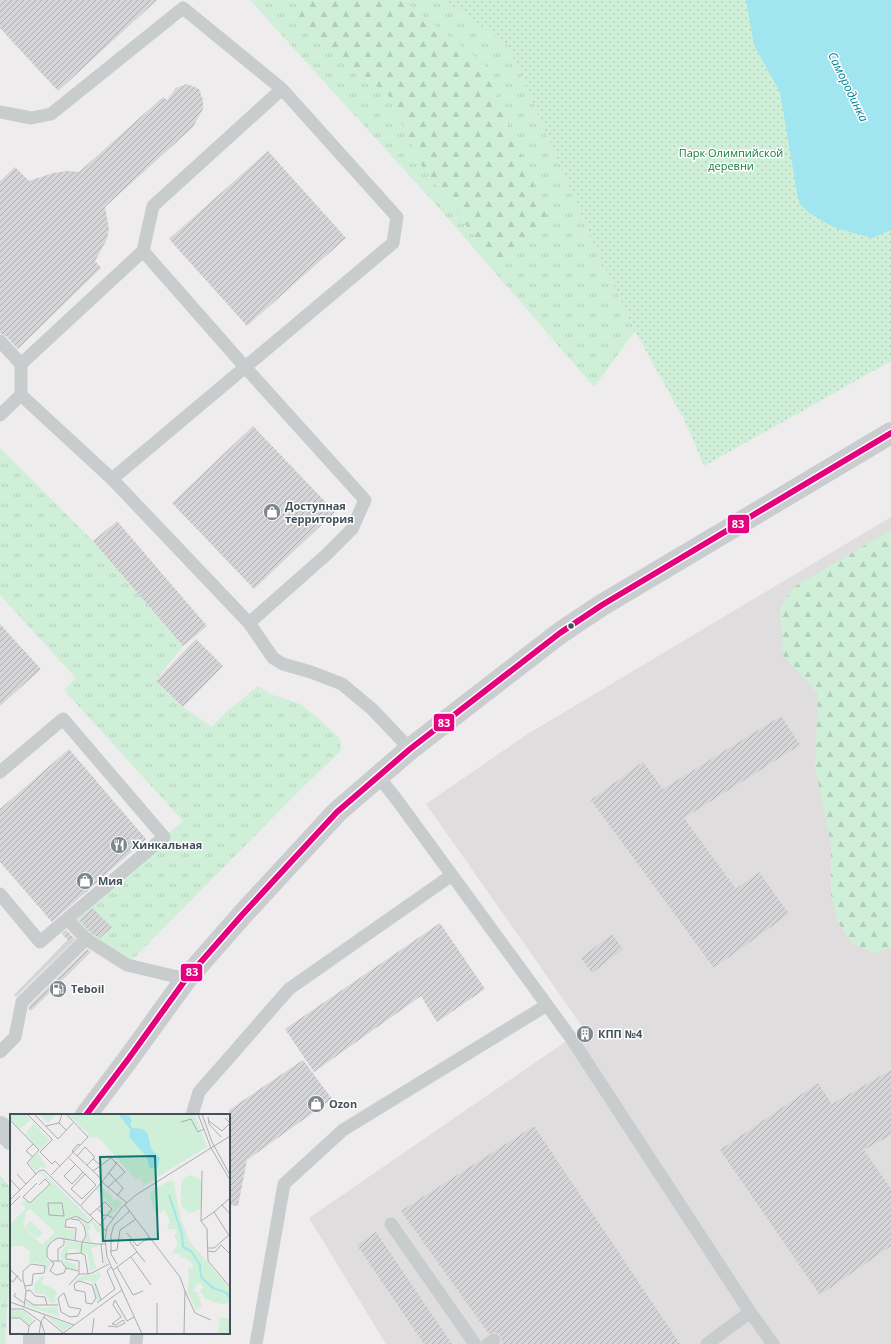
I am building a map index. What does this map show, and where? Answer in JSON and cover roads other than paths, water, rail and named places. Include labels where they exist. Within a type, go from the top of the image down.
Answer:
[{"type":"street","points":[[87,1114],[186,979],[242,915],[337,812],[378,776],[410,749],[560,633],[602,605],[891,433]]},
{"type":"street","points":[[0,1127],[10,1138]]},
{"type":"lane","points":[[0,112],[31,118],[51,114],[181,4],[282,89],[397,217],[394,243],[112,479]]},
{"type":"lane","points":[[21,364],[143,251],[153,206],[282,89]]},
{"type":"lane","points":[[143,251],[365,500],[352,529],[326,555],[249,623]]},
{"type":"lane","points":[[0,341],[21,364],[21,395],[0,415]]},
{"type":"lane","points":[[21,395],[112,479],[249,623],[273,658],[282,664],[311,672],[342,684],[372,709],[410,749]]},
{"type":"lane","points":[[0,772],[63,719],[164,837],[40,942],[0,894]]},
{"type":"lane","points":[[378,776],[571,1038],[750,1312],[773,1344]]},
{"type":"lane","points":[[192,1114],[199,1092],[289,989],[452,875]]},
{"type":"lane","points":[[67,919],[86,939],[126,965],[186,979]]},
{"type":"lane","points":[[0,1052],[15,1037],[22,1002],[86,939]]},
{"type":"lane","points":[[256,1344],[284,1184],[343,1130],[547,1005]]},
{"type":"lane","points":[[391,1224],[475,1344]]},
{"type":"lane","points":[[707,1344],[750,1312]]},
{"type":"lane","points":[[136,1344],[137,1334]]},
{"type":"water","name":"Самородинка","points":[[746,0],[891,0],[891,230],[872,238],[835,228],[809,213],[800,204],[780,92],[754,45]]},
{"type":"place","name":"Доступная территория","points":[[272,512]]},
{"type":"place","name":"Хинкальная","points":[[119,845]]},
{"type":"place","name":"Мия","points":[[85,881]]},
{"type":"place","name":"Teboil","points":[[58,989]]},
{"type":"place","name":"КПП №4","points":[[585,1034]]},
{"type":"place","name":"Ozon","points":[[316,1104]]},
{"type":"park label","name":"Парк Олимпийской деревни","points":[[731,159]]}]
